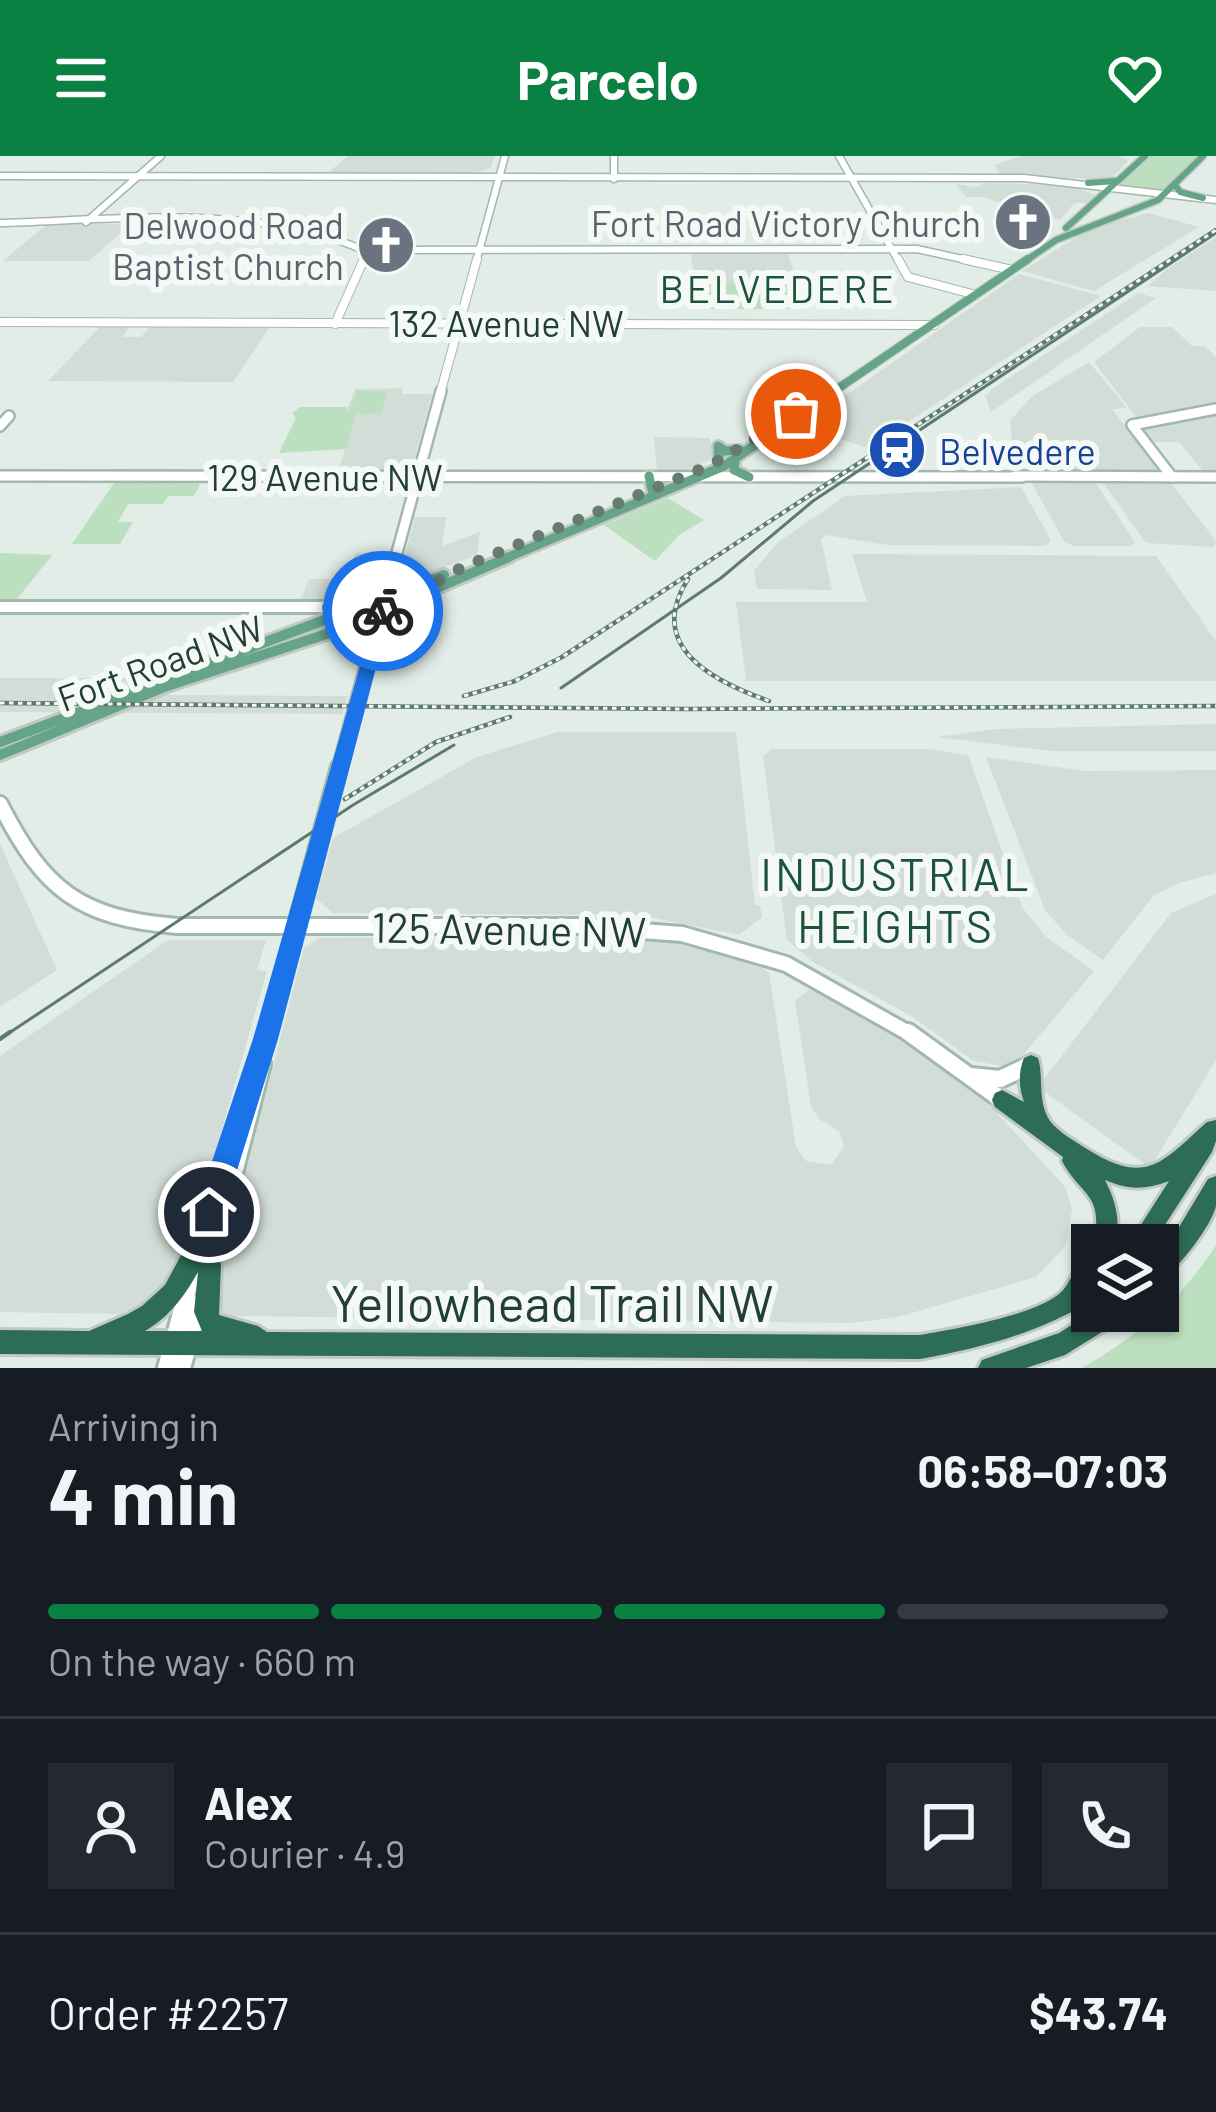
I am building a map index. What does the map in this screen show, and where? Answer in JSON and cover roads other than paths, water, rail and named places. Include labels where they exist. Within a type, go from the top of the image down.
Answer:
[{"type":"highway","points":[[1031,1064],[1030,1100],[1042,1125]]},
{"type":"highway","points":[[1002,1100],[1101,1169],[1141,1180],[1168,1170],[1215,1128]]},
{"type":"highway","points":[[1002,1100],[1019,1120],[1094,1182],[1107,1224]]},
{"type":"highway","points":[[1153,1224],[1215,1128]]},
{"type":"highway","points":[[1179,1247],[1216,1187]]},
{"type":"highway","points":[[83,1341],[153,1316],[205,1254]]},
{"type":"highway","points":[[205,1254],[206,1312],[211,1324],[290,1345]]},
{"type":"highway","name":"Yellowhead Trail NW","points":[[0,1342],[83,1341],[178,1356],[290,1345],[885,1348],[977,1338],[1070,1301]]},
{"type":"highway","points":[[990,1368],[1065,1343],[1082,1332]]},
{"type":"main road","points":[[1166,194],[1203,156]]},
{"type":"main road","name":"Fort Road NW","points":[[0,754],[143,695],[339,630],[702,477],[1053,239],[1136,164],[1128,158],[1144,157]]},
{"type":"main road","points":[[1086,184],[1121,178]]},
{"type":"main road","points":[[1086,184],[1103,196]]},
{"type":"main road","points":[[1175,185],[1180,192],[1203,198]]},
{"type":"main road","name":"Fort Road NW","points":[[1053,239],[1166,194]]},
{"type":"main road","points":[[737,456],[734,470],[749,477]]},
{"type":"main road","name":"Fort Road NW","points":[[0,742],[134,686],[328,614],[387,598],[737,456]]},
{"type":"main road","points":[[649,476],[652,490]]},
{"type":"main road","points":[[382,612],[461,568]]},
{"type":"main road","points":[[291,645],[387,598]]},
{"type":"main road","points":[[339,630],[363,634],[374,643]]},
{"type":"street","points":[[85,223],[161,156]]},
{"type":"street","points":[[178,1356],[260,1081],[265,1039],[503,156]]},
{"type":"street","points":[[614,156],[614,178]]},
{"type":"street","points":[[839,156],[915,281],[973,295]]},
{"type":"street","points":[[138,177],[552,176]]},
{"type":"street","points":[[0,177],[1037,180],[1216,201]]},
{"type":"street","points":[[437,178],[614,178]]},
{"type":"street","points":[[853,179],[1037,180]]},
{"type":"street","points":[[1166,194],[1216,201]]},
{"type":"street","points":[[0,223],[280,226],[336,236],[363,250],[927,250],[1009,270]]},
{"type":"street","points":[[337,320],[364,264],[363,250]]},
{"type":"street","name":"132 Avenue NW","points":[[0,322],[904,322],[926,326]]},
{"type":"street","points":[[1172,477],[1132,425],[1216,409]]},
{"type":"street","points":[[0,426],[4,416]]},
{"type":"street","name":"129 Avenue NW","points":[[0,476],[1216,477]]},
{"type":"street","points":[[0,607],[328,614]]},
{"type":"street","name":"125 Avenue NW","points":[[0,804],[40,876],[92,910],[163,926],[637,928],[710,939],[780,962],[884,1016],[1002,1100]]},
{"type":"street","points":[[970,1076],[1012,1076],[1031,1064]]},
{"type":"tram line","points":[[561,688],[721,578],[813,501],[1216,233]]},
{"type":"tram line","points":[[6,1035],[353,805],[454,745]]},
{"type":"tram line","points":[[0,1039],[10,1032]]},
{"type":"railway","points":[[464,696],[515,681],[562,657],[1216,230]]},
{"type":"railway","points":[[688,579],[674,624],[680,642],[707,671],[769,701]]},
{"type":"railway","points":[[0,703],[689,709],[1216,706]]},
{"type":"railway","points":[[345,799],[436,742],[510,717]]},
{"type":"place","name":"Fort Road Victory Church","points":[[1023,222]]},
{"type":"place","name":"Delwood Road Baptist Church","points":[[386,245]]},
{"type":"place","name":"Belvedere","points":[[897,450]]},
{"type":"district","name":"BELVEDERE","points":[[778,287]]},
{"type":"district","name":"INDUSTRIAL HEIGHTS","points":[[896,899]]}]
